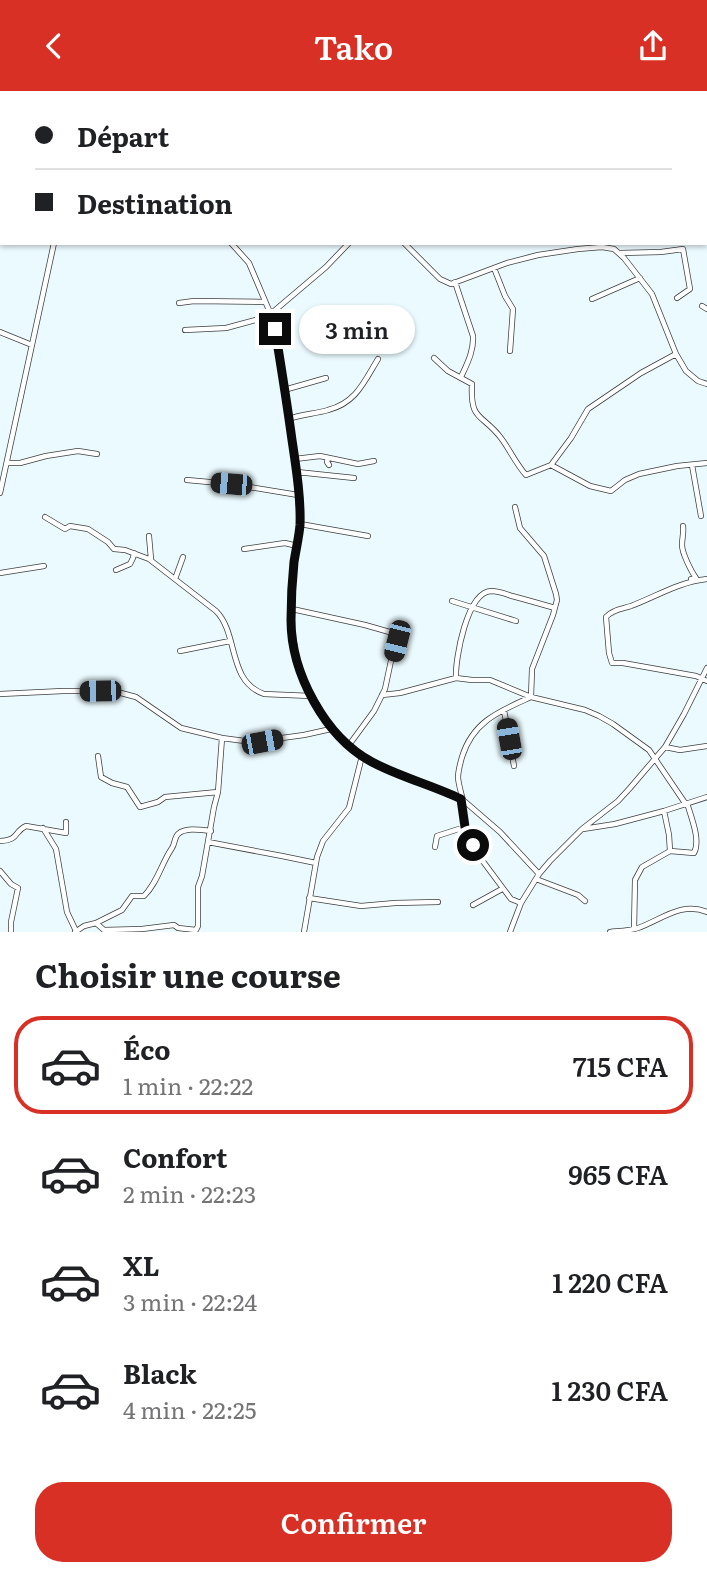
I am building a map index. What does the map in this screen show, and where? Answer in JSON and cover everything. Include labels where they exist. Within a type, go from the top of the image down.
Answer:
[{"type":"street","points":[[0,493],[54,245]]},
{"type":"street","points":[[233,245],[249,263],[271,315],[297,472],[300,524],[291,621],[296,657],[311,696],[331,729],[362,756],[462,800],[500,832],[537,876],[578,895],[584,901]]},
{"type":"street","points":[[185,330],[226,328],[271,315],[347,245]]},
{"type":"street","points":[[406,245],[440,279],[448,283],[530,257],[579,246],[614,246],[652,293],[676,354],[691,376],[707,384]]},
{"type":"street","points":[[620,253],[683,249],[690,289],[677,298]]},
{"type":"street","points":[[494,268],[512,307],[510,352]]},
{"type":"street","points":[[592,299],[640,278]]},
{"type":"street","points":[[455,282],[474,344],[461,377]]},
{"type":"street","points":[[179,303],[265,302]]},
{"type":"street","points":[[0,332],[32,345]]},
{"type":"street","points":[[434,358],[448,371],[472,384],[471,399],[477,415],[500,438],[525,474],[551,465],[588,409],[641,373],[676,354]]},
{"type":"street","points":[[289,419],[327,411],[354,398],[378,359]]},
{"type":"street","points":[[284,390],[326,378]]},
{"type":"street","points":[[7,463],[20,463],[79,451],[97,454]]},
{"type":"street","points":[[295,459],[320,456],[358,464],[374,461]]},
{"type":"street","points":[[328,458],[329,465]]},
{"type":"street","points":[[551,465],[590,486],[611,491],[634,476],[677,466],[707,463]]},
{"type":"street","points":[[692,465],[701,516]]},
{"type":"street","points":[[297,472],[354,478]]},
{"type":"street","points":[[187,480],[298,495]]},
{"type":"street","points":[[515,507],[520,528],[544,556],[556,594],[555,608],[532,669],[531,697]]},
{"type":"street","points":[[44,517],[65,529],[71,526],[88,529],[114,549],[151,560],[223,617],[237,664],[244,678],[258,692],[311,696]]},
{"type":"street","points":[[300,524],[368,536]]},
{"type":"street","points":[[683,526],[682,548],[696,578],[686,581],[687,583]]},
{"type":"street","points":[[149,536],[151,560]]},
{"type":"street","points":[[244,549],[272,543],[297,546]]},
{"type":"street","points":[[116,570],[130,564],[134,553]]},
{"type":"street","points":[[175,579],[183,557]]},
{"type":"street","points":[[0,573],[44,566]]},
{"type":"street","points":[[704,680],[623,663],[613,664],[609,653],[606,617],[664,590],[707,579]]},
{"type":"street","points":[[456,678],[463,629],[480,595],[493,591],[555,608]]},
{"type":"street","points":[[452,601],[516,621]]},
{"type":"street","points":[[292,609],[365,625],[395,635],[397,641],[382,695],[374,711],[349,745]]},
{"type":"street","points":[[180,651],[230,641]]},
{"type":"street","points":[[510,932],[537,876],[582,829],[618,801],[665,747],[704,680],[707,668]]},
{"type":"street","points":[[382,695],[456,678],[495,681],[531,697],[599,716],[649,750],[686,803],[696,837],[696,851],[670,851],[642,867],[635,880],[636,930]]},
{"type":"street","points":[[0,694],[75,691],[121,693],[136,697],[181,727],[244,742],[262,742],[331,729]]},
{"type":"street","points":[[522,903],[511,899],[479,856],[465,827],[458,773],[467,742],[477,727],[531,697]]},
{"type":"street","points":[[504,710],[514,766]]},
{"type":"street","points":[[96,923],[104,930],[142,931],[174,925],[195,930],[198,926],[198,887],[218,792],[222,738]]},
{"type":"street","points":[[665,747],[680,750],[707,747]]},
{"type":"street","points":[[98,756],[101,777],[127,787],[140,807],[165,797],[218,792]]},
{"type":"street","points":[[304,932],[316,863],[323,841],[349,808],[362,756]]},
{"type":"street","points":[[582,829],[598,828],[707,797]]},
{"type":"street","points":[[664,811],[670,851]]},
{"type":"street","points":[[0,841],[18,836],[26,826],[66,833],[66,821]]},
{"type":"street","points":[[435,847],[437,837],[465,827]]},
{"type":"street","points":[[43,828],[56,849],[67,912],[75,931],[122,910],[132,896],[144,896],[151,889],[180,832],[199,829],[211,831]]},
{"type":"street","points":[[208,842],[316,863]]},
{"type":"street","points":[[0,871],[18,888],[11,932]]},
{"type":"street","points":[[473,905],[502,889]]},
{"type":"street","points":[[309,898],[361,906],[438,902]]},
{"type":"street","points":[[610,932],[636,930],[683,909],[707,912]]},
{"type":"route","points":[[275,329],[297,472],[300,524],[294,561],[291,621],[296,657],[303,680],[331,729],[359,754],[405,777],[461,799],[465,827],[473,845]]}]
